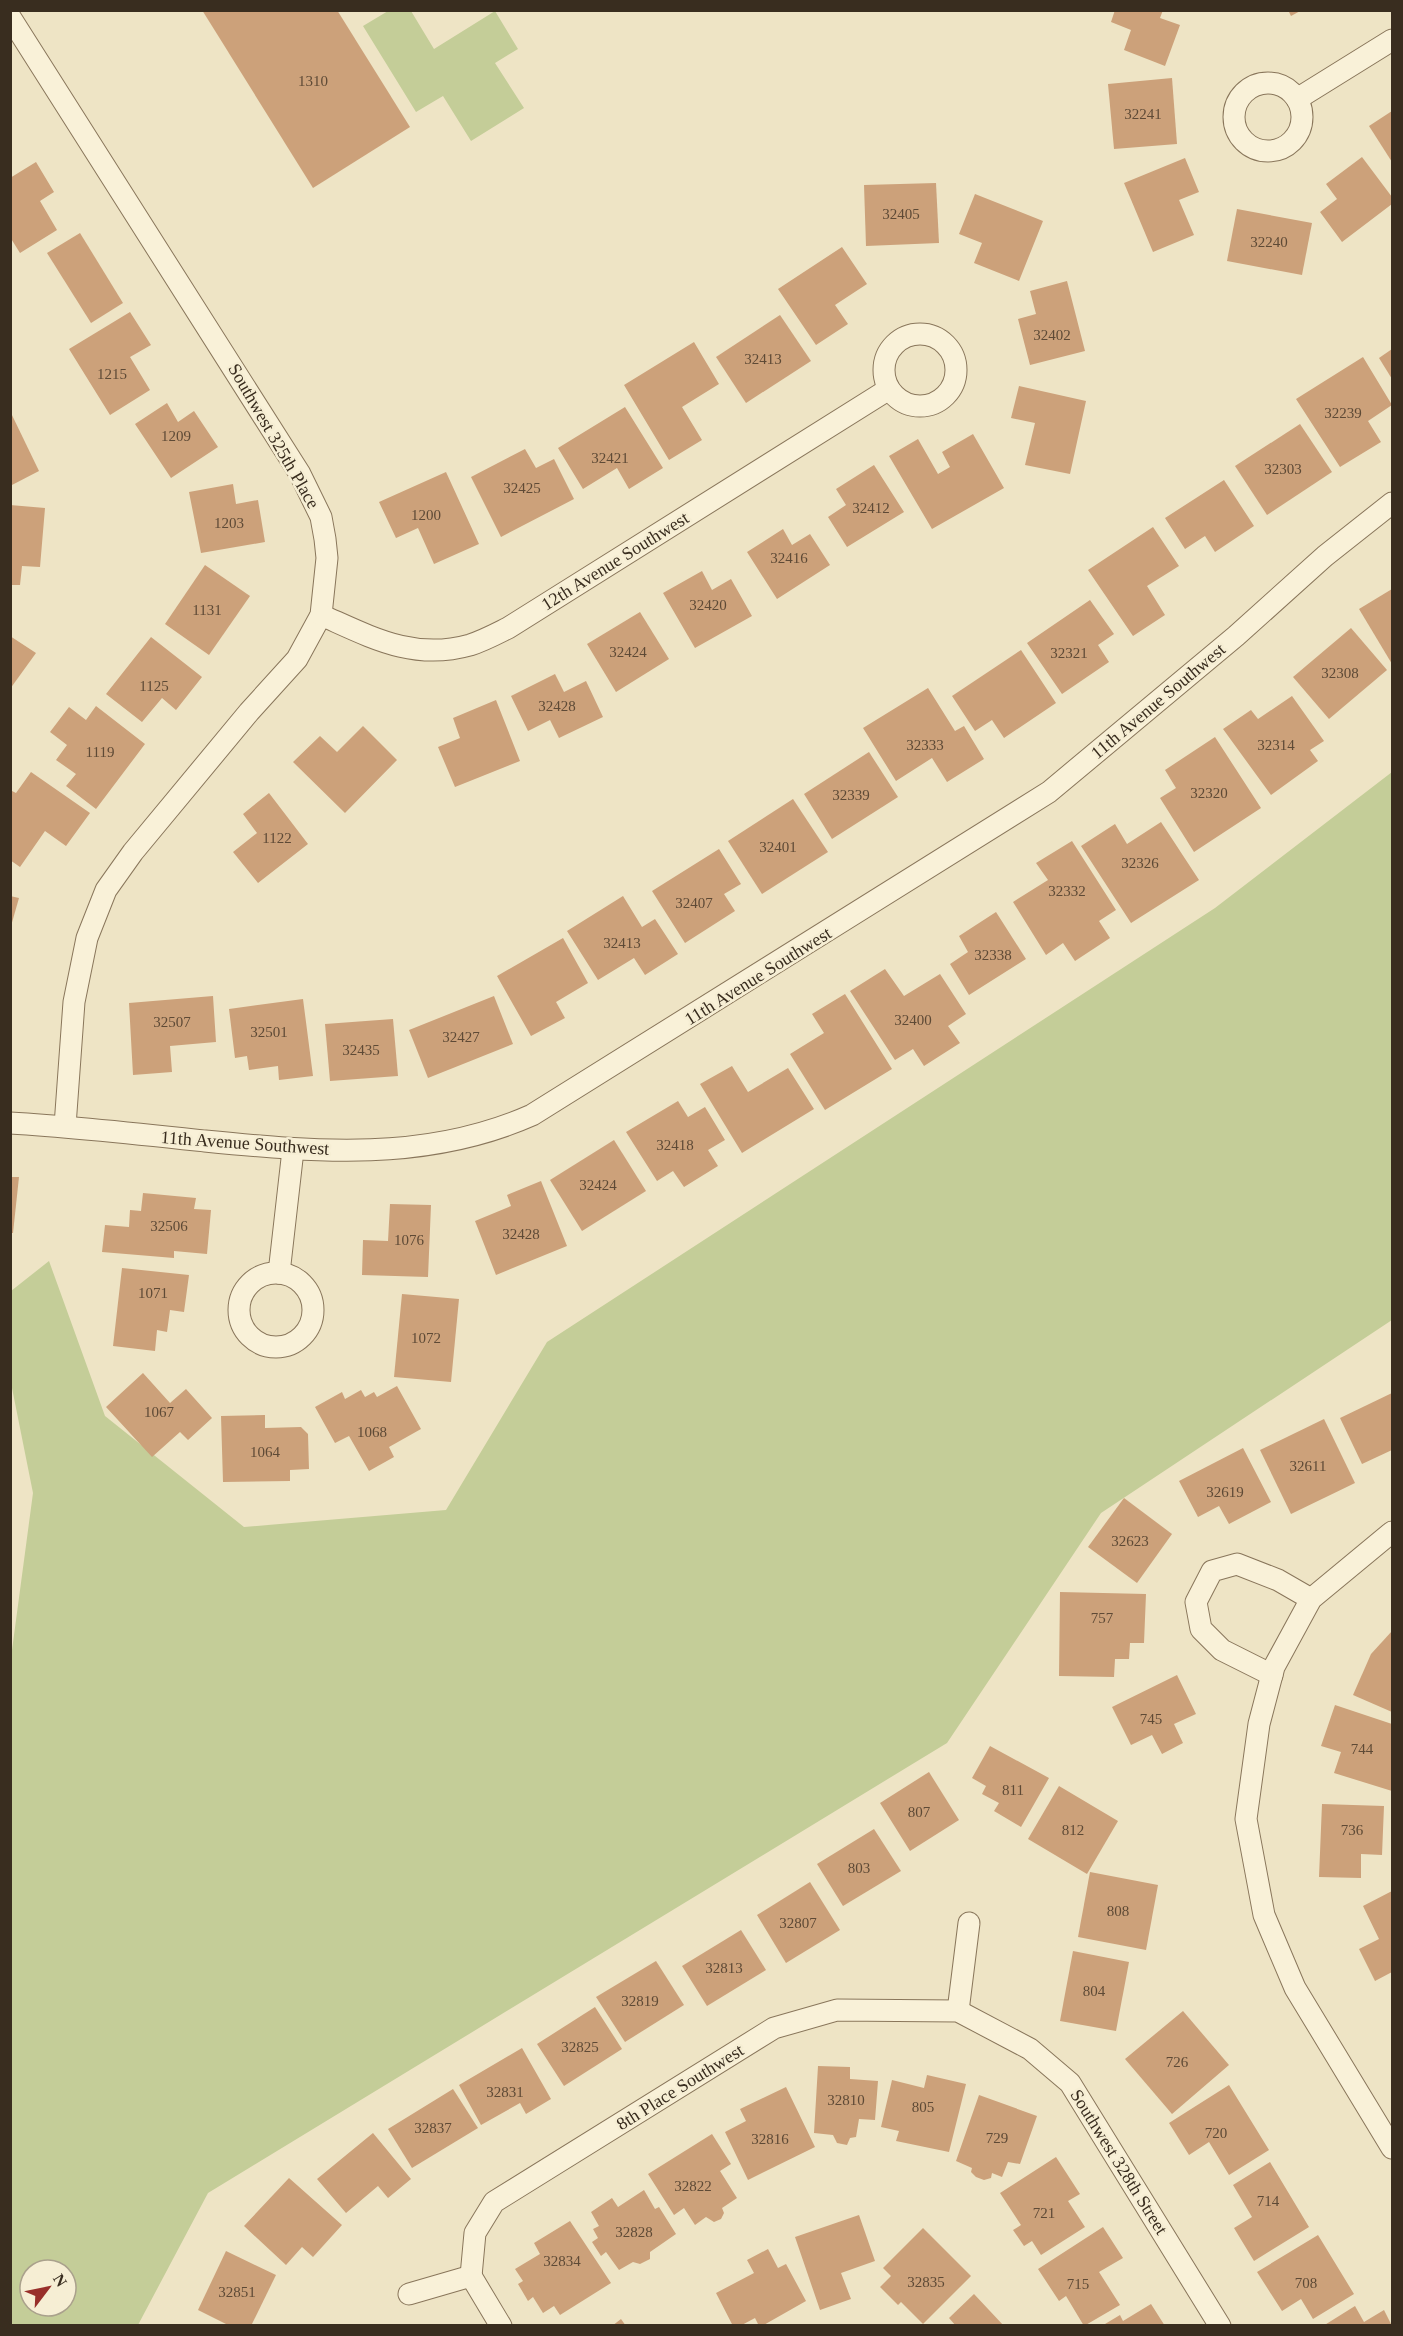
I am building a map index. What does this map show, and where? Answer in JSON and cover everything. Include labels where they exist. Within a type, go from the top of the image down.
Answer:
[{"type":"street","name":"Southwest 325th Place","points":[[10,17],[300,474],[321,517],[327,569],[321,615],[297,659],[249,712],[133,852],[106,890],[87,938],[74,1002],[65,1126]]},
{"type":"street","points":[[1297,99],[1392,40]]},
{"type":"street","name":"12th Avenue Southwest","points":[[321,615],[394,647],[432,651],[470,645],[508,628],[889,389]]},
{"type":"street","name":"11th Avenue Southwest","points":[[10,1123],[65,1126],[292,1150],[401,1150],[496,1131],[532,1115],[1049,792],[1236,636],[1324,556],[1392,503]]},
{"type":"street","points":[[279,1273],[292,1150]]},
{"type":"street","points":[[1392,1532],[1311,1599],[1292,1631],[1272,1675],[1259,1724],[1246,1819],[1264,1915],[1295,1988],[1392,2148]]},
{"type":"street","points":[[1272,1675],[1222,1650],[1201,1629],[1196,1602],[1212,1571],[1237,1564],[1278,1580],[1311,1599]]},
{"type":"street","points":[[958,2011],[969,1923]]},
{"type":"street","name":"8th Place Southwest","points":[[471,2276],[475,2233],[494,2202],[774,2028],[837,2010],[958,2011]]},
{"type":"street","name":"Southwest 328th Street","points":[[958,2011],[1030,2049],[1070,2083],[1220,2325]]},
{"type":"street","points":[[409,2294],[471,2276],[501,2325]]},
{"type":"green space","points":[[388,11],[411,11],[434,49],[495,11],[518,49],[495,63],[524,108],[471,141],[443,96],[416,112],[363,26]]},
{"type":"green space","points":[[1392,772],[1392,1320],[1101,1513],[947,1743],[208,2193],[138,2325],[10,2325],[10,1665],[33,1493],[11,1383],[11,1291],[49,1261],[105,1416],[244,1527],[446,1510],[547,1342],[1215,908]]},
{"type":"building","points":[[202,10],[337,10],[410,127],[313,188]]},
{"type":"building","points":[[1115,10],[1163,10],[1160,18],[1180,25],[1165,66],[1124,50],[1131,30],[1111,22]]},
{"type":"building","points":[[1288,10],[1302,10],[1291,16]]},
{"type":"building","points":[[1172,78],[1177,144],[1114,149],[1108,84]]},
{"type":"building","points":[[1392,111],[1392,162],[1369,126]]},
{"type":"building","points":[[1362,157],[1392,197],[1392,204],[1342,242],[1320,212],[1337,199],[1326,184]]},
{"type":"building","points":[[1185,158],[1199,192],[1179,200],[1194,235],[1153,252],[1124,183]]},
{"type":"building","points":[[36,162],[54,192],[40,201],[57,230],[20,253],[10,237],[10,178]]},
{"type":"building","points":[[936,183],[939,243],[866,246],[864,185]]},
{"type":"building","points":[[975,194],[1043,221],[1019,281],[974,263],[982,243],[959,234]]},
{"type":"building","points":[[1237,209],[1312,223],[1302,275],[1227,261]]},
{"type":"building","points":[[80,233],[123,303],[91,323],[47,253]]},
{"type":"building","points":[[842,247],[867,284],[835,305],[848,324],[816,345],[778,289]]},
{"type":"building","points":[[1067,281],[1085,351],[1030,365],[1018,319],[1036,314],[1030,291]]},
{"type":"building","points":[[130,312],[151,345],[130,357],[150,390],[110,415],[69,349]]},
{"type":"building","points":[[780,315],[811,361],[746,403],[716,357]]},
{"type":"building","points":[[694,342],[719,384],[682,407],[702,440],[669,460],[624,385]]},
{"type":"building","points":[[1392,349],[1392,379],[1379,358]]},
{"type":"building","points":[[1363,357],[1392,405],[1368,421],[1381,442],[1340,467],[1296,399]]},
{"type":"building","points":[[1019,386],[1086,401],[1070,474],[1025,465],[1035,423],[1011,418]]},
{"type":"building","points":[[167,403],[178,422],[194,411],[218,447],[171,478],[135,424]]},
{"type":"building","points":[[625,407],[663,468],[629,489],[617,468],[583,489],[558,448]]},
{"type":"building","points":[[10,411],[39,471],[10,486]]},
{"type":"building","points":[[1300,424],[1332,472],[1267,515],[1235,466]]},
{"type":"building","points":[[973,434],[1004,488],[932,529],[889,456],[918,439],[938,474],[950,467],[942,452]]},
{"type":"building","points":[[525,449],[536,468],[554,459],[574,499],[501,537],[471,477]]},
{"type":"building","points":[[874,465],[904,512],[847,547],[828,517],[846,505],[836,489]]},
{"type":"building","points":[[446,472],[479,544],[434,564],[418,528],[396,538],[379,502]]},
{"type":"building","points":[[1224,480],[1254,526],[1215,552],[1205,536],[1185,549],[1165,518]]},
{"type":"building","points":[[233,484],[236,504],[258,500],[265,542],[201,553],[189,492]]},
{"type":"building","points":[[10,505],[45,508],[40,567],[22,566],[20,585],[10,585]]},
{"type":"building","points":[[1153,527],[1179,566],[1147,586],[1165,615],[1133,636],[1088,570]]},
{"type":"building","points":[[783,529],[792,545],[810,534],[830,565],[777,599],[747,552]]},
{"type":"building","points":[[205,565],[250,596],[209,655],[165,624]]},
{"type":"building","points":[[702,571],[712,590],[731,579],[752,616],[695,648],[663,593]]},
{"type":"building","points":[[1392,589],[1392,664],[1359,609]]},
{"type":"building","points":[[1090,600],[1114,634],[1098,645],[1109,662],[1062,694],[1027,643]]},
{"type":"building","points":[[640,612],[669,659],[616,692],[587,644]]},
{"type":"building","points":[[1351,628],[1387,670],[1329,719],[1293,677]]},
{"type":"building","points":[[10,636],[36,653],[10,689]]},
{"type":"building","points":[[151,637],[202,677],[176,710],[162,698],[142,722],[106,694]]},
{"type":"building","points":[[1021,650],[1056,703],[1004,738],[992,720],[975,731],[952,696]]},
{"type":"building","points":[[555,674],[564,692],[586,681],[603,717],[559,738],[550,720],[528,731],[511,696]]},
{"type":"building","points":[[928,688],[955,731],[964,726],[984,759],[947,782],[932,758],[896,781],[863,728]]},
{"type":"building","points":[[1292,696],[1324,741],[1310,750],[1318,761],[1271,795],[1223,729],[1251,710],[1258,719]]},
{"type":"building","points":[[496,700],[520,761],[455,787],[438,747],[460,738],[453,718]]},
{"type":"building","points":[[96,706],[145,744],[96,809],[66,786],[76,774],[56,760],[67,745],[50,732],[69,707],[86,720]]},
{"type":"building","points":[[363,726],[397,760],[345,813],[293,762],[320,736],[337,752]]},
{"type":"building","points":[[1215,737],[1261,808],[1194,852],[1160,798],[1176,788],[1165,770]]},
{"type":"building","points":[[869,752],[898,797],[832,839],[804,794]]},
{"type":"building","points":[[31,772],[90,813],[66,846],[45,831],[20,867],[10,860],[10,790],[16,793]]},
{"type":"building","points":[[269,793],[308,844],[258,883],[233,852],[257,833],[243,814]]},
{"type":"building","points":[[793,799],[828,852],[762,894],[728,841]]},
{"type":"building","points":[[1161,822],[1199,880],[1131,923],[1081,846],[1115,824],[1127,844]]},
{"type":"building","points":[[1072,841],[1116,910],[1099,921],[1110,938],[1075,961],[1063,943],[1046,955],[1013,902],[1048,880],[1036,863]]},
{"type":"building","points":[[719,849],[741,884],[724,894],[735,911],[685,943],[652,891]]},
{"type":"building","points":[[10,896],[19,898],[11,926],[10,926]]},
{"type":"building","points":[[623,896],[642,927],[655,919],[678,954],[645,975],[634,958],[598,980],[567,931]]},
{"type":"building","points":[[996,912],[1026,959],[969,995],[950,964],[968,952],[959,936]]},
{"type":"building","points":[[563,938],[588,983],[556,1002],[565,1018],[531,1036],[497,976]]},
{"type":"building","points":[[885,969],[904,996],[940,974],[966,1014],[948,1026],[960,1043],[924,1066],[913,1049],[895,1060],[850,991]]},
{"type":"building","points":[[845,994],[892,1069],[825,1110],[790,1054],[824,1033],[812,1014]]},
{"type":"building","points":[[213,996],[216,1042],[170,1046],[172,1072],[133,1075],[129,1003]]},
{"type":"building","points":[[494,996],[513,1044],[428,1078],[409,1030]]},
{"type":"building","points":[[303,999],[313,1076],[279,1080],[278,1066],[249,1070],[247,1056],[235,1058],[229,1009]]},
{"type":"building","points":[[393,1019],[398,1076],[330,1081],[325,1024]]},
{"type":"building","points":[[732,1066],[748,1092],[788,1068],[814,1109],[742,1153],[700,1084]]},
{"type":"building","points":[[678,1101],[688,1117],[705,1107],[725,1140],[708,1150],[718,1166],[684,1187],[673,1171],[657,1181],[626,1132]]},
{"type":"building","points":[[614,1140],[646,1191],[582,1231],[550,1180]]},
{"type":"building","points":[[10,1177],[19,1177],[13,1233],[10,1233]]},
{"type":"building","points":[[541,1181],[567,1246],[496,1275],[475,1221],[511,1206],[507,1195]]},
{"type":"building","points":[[143,1193],[196,1198],[194,1209],[211,1210],[207,1254],[174,1251],[174,1258],[102,1252],[105,1225],[129,1227],[130,1210],[141,1211]]},
{"type":"building","points":[[390,1204],[431,1205],[428,1277],[362,1275],[363,1240],[388,1241]]},
{"type":"building","points":[[122,1268],[189,1275],[184,1312],[170,1310],[167,1332],[157,1330],[155,1351],[113,1346]]},
{"type":"building","points":[[402,1294],[459,1299],[451,1382],[394,1377]]},
{"type":"building","points":[[143,1373],[170,1403],[186,1389],[212,1418],[188,1440],[180,1432],[152,1457],[106,1407]]},
{"type":"building","points":[[397,1386],[421,1429],[389,1447],[394,1457],[369,1471],[349,1436],[335,1443],[315,1407],[342,1392],[345,1399],[361,1390],[365,1397],[374,1392],[377,1397]]},
{"type":"building","points":[[1392,1393],[1392,1450],[1362,1464],[1340,1418]]},
{"type":"building","points":[[265,1415],[265,1428],[301,1427],[308,1434],[309,1469],[290,1470],[290,1481],[223,1482],[221,1416]]},
{"type":"building","points":[[1324,1419],[1355,1483],[1291,1514],[1260,1450]]},
{"type":"building","points":[[1243,1448],[1271,1502],[1229,1524],[1219,1506],[1198,1517],[1179,1481]]},
{"type":"building","points":[[1124,1498],[1172,1534],[1137,1583],[1088,1547]]},
{"type":"building","points":[[1060,1592],[1146,1594],[1144,1643],[1130,1643],[1129,1659],[1115,1659],[1114,1677],[1059,1676]]},
{"type":"building","points":[[1392,1631],[1392,1712],[1353,1695],[1371,1654]]},
{"type":"building","points":[[1177,1675],[1196,1714],[1174,1724],[1183,1743],[1162,1754],[1152,1735],[1131,1745],[1112,1707]]},
{"type":"building","points":[[1335,1705],[1392,1724],[1392,1791],[1334,1773],[1341,1752],[1321,1746]]},
{"type":"building","points":[[990,1746],[1049,1778],[1021,1827],[994,1811],[999,1803],[982,1794],[986,1786],[972,1778]]},
{"type":"building","points":[[929,1772],[959,1820],[910,1851],[880,1803]]},
{"type":"building","points":[[1059,1786],[1118,1821],[1087,1874],[1028,1839]]},
{"type":"building","points":[[1322,1804],[1384,1806],[1382,1855],[1361,1854],[1361,1878],[1319,1877]]},
{"type":"building","points":[[874,1829],[901,1871],[843,1906],[817,1864]]},
{"type":"building","points":[[1090,1872],[1158,1885],[1146,1950],[1078,1937]]},
{"type":"building","points":[[810,1882],[840,1930],[786,1963],[757,1915]]},
{"type":"building","points":[[1392,1891],[1392,1972],[1375,1981],[1359,1949],[1379,1939],[1363,1906]]},
{"type":"building","points":[[741,1930],[766,1970],[707,2006],[682,1966]]},
{"type":"building","points":[[1073,1951],[1129,1962],[1116,2031],[1060,2021]]},
{"type":"building","points":[[656,1961],[684,2005],[625,2042],[596,1997]]},
{"type":"building","points":[[595,2007],[622,2049],[564,2086],[537,2044]]},
{"type":"building","points":[[1183,2011],[1229,2065],[1172,2114],[1125,2059]]},
{"type":"building","points":[[522,2048],[551,2099],[526,2114],[520,2103],[481,2125],[459,2085]]},
{"type":"building","points":[[818,2066],[850,2067],[850,2079],[878,2081],[875,2120],[859,2119],[856,2137],[850,2138],[847,2145],[837,2143],[833,2135],[814,2133]]},
{"type":"building","points":[[927,2075],[966,2084],[949,2152],[896,2141],[899,2131],[881,2127],[892,2080],[924,2088]]},
{"type":"building","points":[[1229,2085],[1269,2150],[1229,2175],[1209,2142],[1189,2155],[1169,2123]]},
{"type":"building","points":[[786,2087],[815,2147],[748,2180],[725,2132],[746,2121],[740,2109]]},
{"type":"building","points":[[453,2089],[478,2128],[412,2168],[388,2129]]},
{"type":"building","points":[[979,2095],[1037,2116],[1020,2164],[1008,2162],[1002,2177],[992,2173],[991,2178],[984,2180],[971,2172],[972,2168],[956,2161]]},
{"type":"building","points":[[373,2133],[411,2179],[388,2198],[378,2186],[346,2213],[317,2179]]},
{"type":"building","points":[[712,2134],[731,2164],[720,2171],[737,2198],[722,2208],[724,2213],[721,2219],[714,2222],[706,2217],[695,2225],[684,2208],[674,2215],[648,2174]]},
{"type":"building","points":[[1056,2157],[1080,2194],[1068,2201],[1085,2227],[1041,2255],[1032,2241],[1024,2246],[1013,2230],[1021,2225],[1000,2193]]},
{"type":"building","points":[[1270,2162],[1309,2227],[1254,2261],[1234,2228],[1252,2217],[1233,2185]]},
{"type":"building","points":[[289,2178],[342,2225],[313,2257],[302,2247],[286,2265],[244,2226]]},
{"type":"building","points":[[644,2190],[655,2209],[659,2207],[676,2234],[650,2252],[650,2259],[640,2264],[633,2262],[619,2270],[606,2252],[601,2256],[592,2242],[598,2238],[593,2229],[599,2226],[591,2212],[612,2198],[618,2207]]},
{"type":"building","points":[[859,2215],[875,2261],[841,2273],[851,2299],[820,2310],[795,2237]]},
{"type":"building","points":[[570,2221],[611,2283],[560,2315],[554,2306],[543,2313],[533,2297],[528,2301],[518,2284],[523,2281],[515,2269],[540,2254],[534,2243]]},
{"type":"building","points":[[1103,2227],[1123,2258],[1099,2272],[1120,2305],[1084,2326],[1066,2296],[1059,2301],[1038,2269]]},
{"type":"building","points":[[923,2228],[971,2276],[923,2324],[901,2302],[898,2305],[880,2287],[891,2276],[883,2268]]},
{"type":"building","points":[[1318,2235],[1354,2294],[1313,2319],[1301,2299],[1282,2311],[1257,2272]]},
{"type":"building","points":[[768,2249],[778,2268],[786,2264],[806,2301],[762,2326],[759,2326],[755,2318],[740,2326],[733,2326],[716,2293],[754,2273],[747,2260]]},
{"type":"building","points":[[226,2251],[276,2275],[251,2326],[230,2326],[198,2310]]},
{"type":"building","points":[[974,2294],[1004,2326],[956,2326],[949,2318]]},
{"type":"building","points":[[1151,2304],[1165,2326],[1105,2324],[1120,2315],[1123,2321]]},
{"type":"building","points":[[1355,2306],[1364,2322],[1384,2310],[1392,2326],[1323,2326]]},
{"type":"building","points":[[621,2319],[626,2326],[612,2326]]}]
